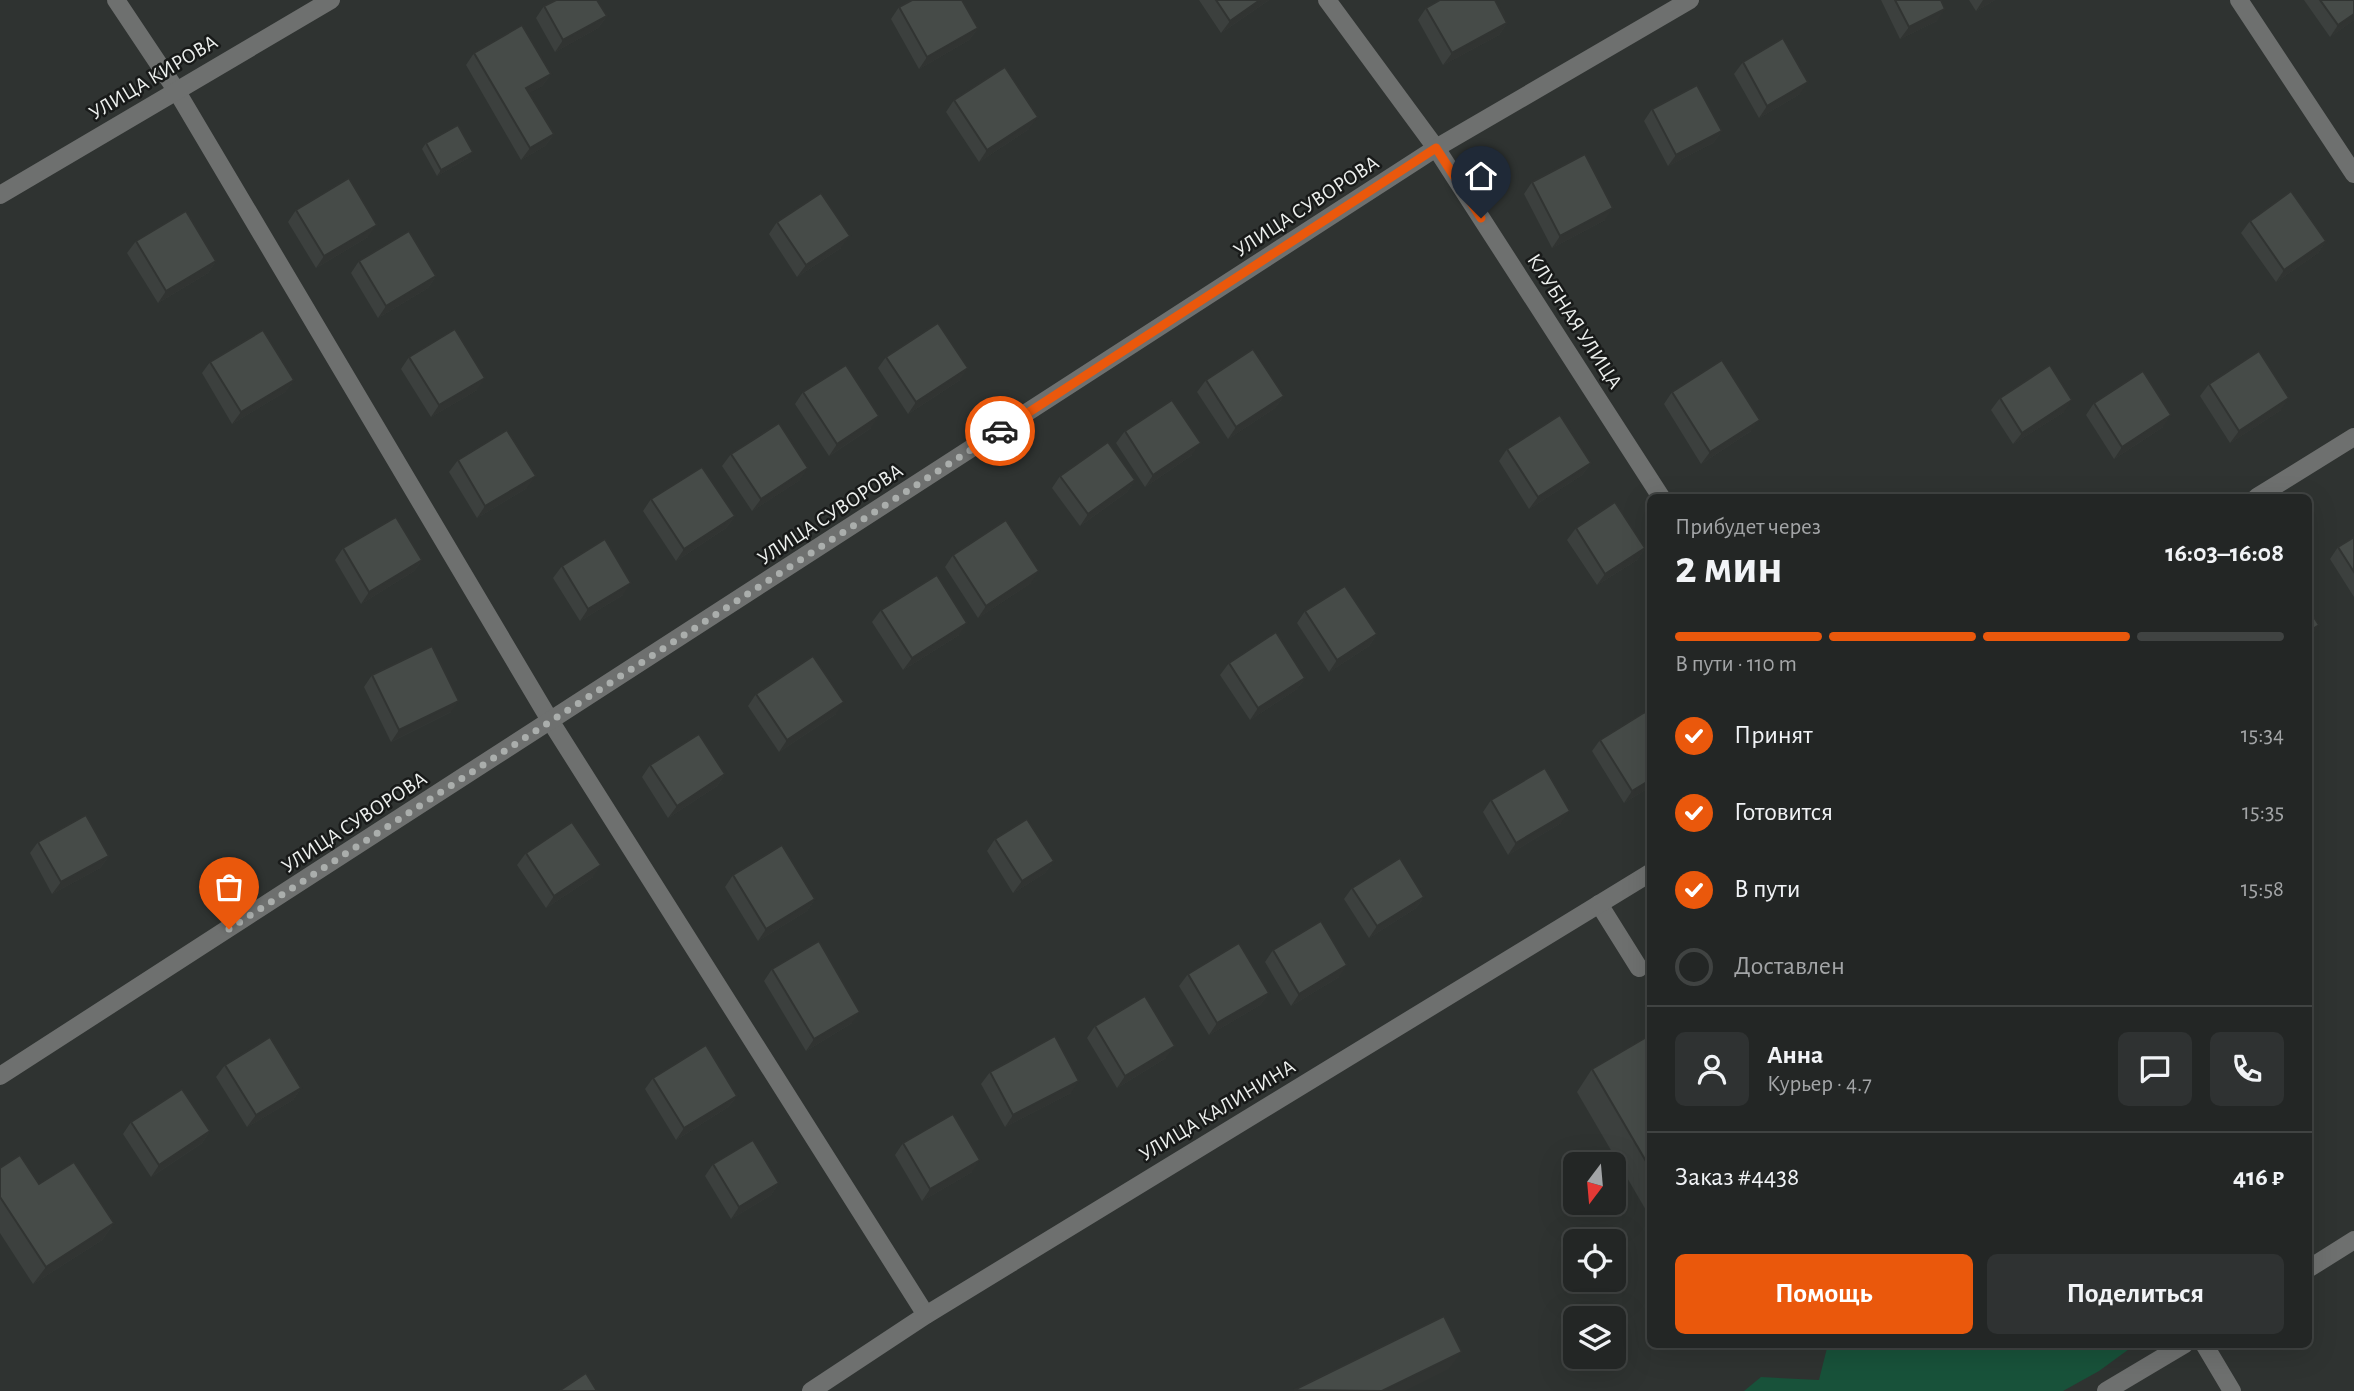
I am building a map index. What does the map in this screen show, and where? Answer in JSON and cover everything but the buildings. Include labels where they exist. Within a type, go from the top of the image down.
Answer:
[{"type":"street","points":[[116,0],[176,90],[551,722],[926,1315]]},
{"type":"street","name":"УЛИЦА КИРОВА","points":[[0,195],[331,0]]},
{"type":"street","name":"КЛУБНАЯ УЛИЦА","points":[[1326,0],[1436,148],[1659,494]]},
{"type":"street","name":"УЛИЦА СУВОРОВА","points":[[0,1076],[1436,148],[1690,0]]},
{"type":"street","points":[[2239,0],[2354,174]]},
{"type":"street","points":[[2263,494],[2354,437]]},
{"type":"street","name":"УЛИЦА КАЛИНИНА","points":[[811,1391],[926,1315],[1647,875]]},
{"type":"street","points":[[1599,904],[1639,968]]},
{"type":"street","points":[[2312,1266],[2354,1240]]},
{"type":"street","points":[[2106,1391],[2178,1348]]},
{"type":"street","points":[[2206,1348],[2232,1391]]},
{"type":"green space","points":[[1827,1348],[2131,1348],[2099,1371],[2063,1391],[1744,1391],[1761,1377],[1819,1380]]},
{"type":"way so far","points":[[229,929],[1000,431]]},
{"type":"route","points":[[1000,431],[1436,148],[1481,218]]}]
